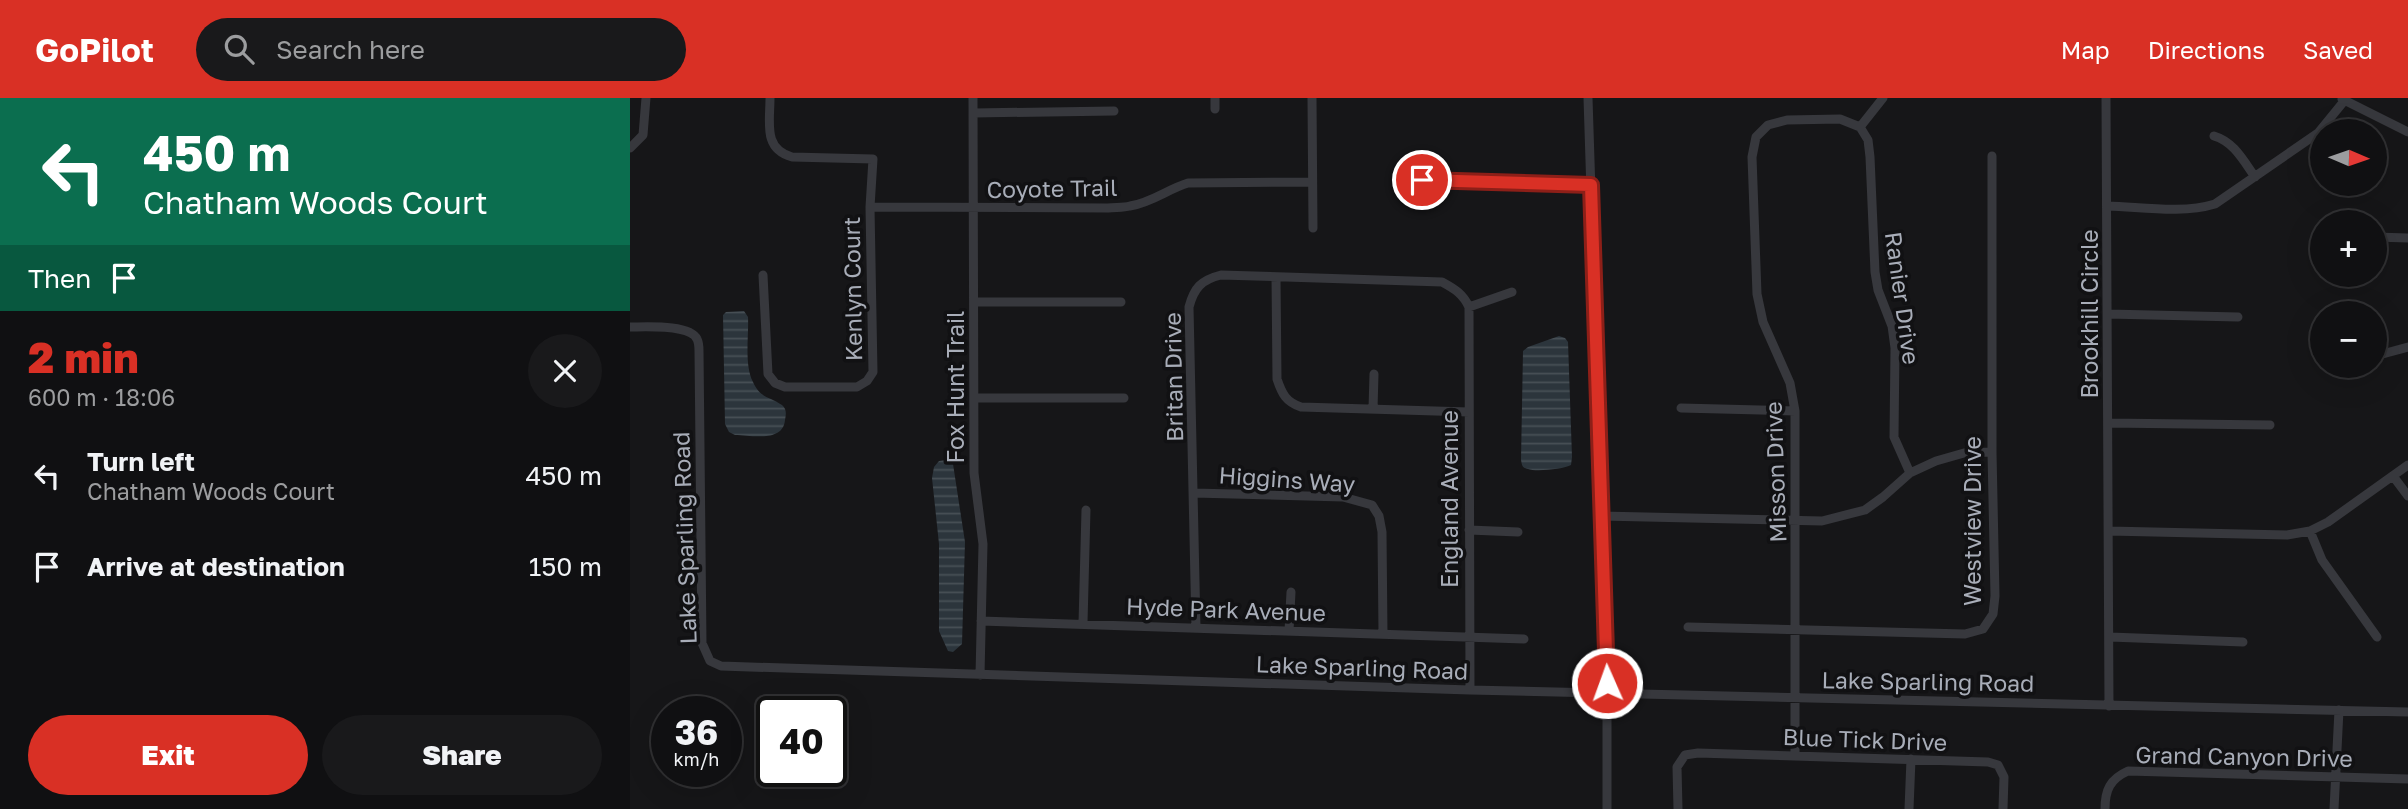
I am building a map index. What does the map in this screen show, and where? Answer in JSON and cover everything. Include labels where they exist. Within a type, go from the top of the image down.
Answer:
[{"type":"street","points":[[630,148],[643,135],[646,98]]},
{"type":"street","name":"Kenlyn Court","points":[[763,275],[768,374],[775,383],[785,387],[857,387],[867,382],[873,372],[870,207],[873,159],[792,158],[781,154],[773,145],[770,135],[770,98]]},
{"type":"street","name":"Fox Hunt Trail","points":[[973,98],[974,473],[983,544],[980,675]]},
{"type":"street","points":[[1215,98],[1215,109]]},
{"type":"street","points":[[1312,98],[1313,228]]},
{"type":"street","points":[[1588,98],[1607,693],[1607,809]]},
{"type":"street","points":[[1860,127],[1884,98]]},
{"type":"street","name":"Brookhill Circle","points":[[2106,98],[2109,706]]},
{"type":"street","points":[[2108,206],[2201,208],[2216,204],[2318,133],[2343,99],[2408,132]]},
{"type":"street","points":[[974,113],[1114,111]]},
{"type":"street","name":"Misson Drive","points":[[1795,755],[1795,411],[1790,383],[1763,322],[1757,294],[1752,157],[1756,137],[1768,125],[1787,120],[1840,119],[1860,127]]},
{"type":"street","name":"Ranier Drive","points":[[1860,127],[1868,140],[1870,157],[1875,272],[1878,290],[1892,326],[1895,348],[1894,437],[1910,473]]},
{"type":"street","points":[[2214,136],[2225,139],[2235,149],[2255,177]]},
{"type":"street","name":"Westview Drive","points":[[1688,627],[1965,634],[1983,629],[1993,614],[1992,156]]},
{"type":"street","points":[[1422,180],[1591,185]]},
{"type":"street","name":"Coyote Trail","points":[[870,207],[1132,206],[1157,197],[1170,188],[1188,183],[1312,182]]},
{"type":"street","points":[[2387,237],[2408,238]]},
{"type":"street","name":"Britan Drive","points":[[1196,628],[1189,307],[1193,292],[1205,279],[1221,275],[1442,282],[1457,289],[1469,307]]},
{"type":"street","points":[[1276,277],[1278,379],[1282,394],[1290,403],[1301,407],[1469,412]]},
{"type":"street","points":[[1469,307],[1512,292]]},
{"type":"street","points":[[974,302],[1121,302]]},
{"type":"street","name":"England Avenue","points":[[1469,307],[1470,690]]},
{"type":"street","points":[[2108,314],[2238,317]]},
{"type":"street","name":"Lake Sparling Road","points":[[630,327],[679,328],[691,332],[697,338],[702,643],[710,661],[721,666],[1470,690],[2408,712]]},
{"type":"street","points":[[2387,353],[2408,347]]},
{"type":"street","points":[[1373,409],[1374,374]]},
{"type":"street","points":[[974,398],[1124,398]]},
{"type":"street","points":[[1681,408],[1795,411]]},
{"type":"street","points":[[2108,423],[2270,425]]},
{"type":"street","points":[[1601,516],[1797,522],[1822,520],[1865,510],[1883,498],[1910,473],[1937,461],[1964,453],[1992,452]]},
{"type":"street","points":[[2109,531],[2287,535],[2310,531],[2328,522],[2408,465]]},
{"type":"street","points":[[2393,476],[2408,496]]},
{"type":"street","name":"Higgins Way","points":[[1194,492],[1343,497],[1371,505],[1379,516],[1382,533],[1383,634]]},
{"type":"street","points":[[1083,623],[1086,510]]},
{"type":"street","points":[[1469,530],[1518,532]]},
{"type":"street","points":[[2310,531],[2322,560],[2377,637]]},
{"type":"street","points":[[1289,631],[1290,592]]},
{"type":"street","name":"Hyde Park Avenue","points":[[981,621],[1524,639]]},
{"type":"street","points":[[2110,637],[2243,642]]},
{"type":"street","points":[[2334,809],[2339,710]]},
{"type":"street","name":"Blue Tick Drive","points":[[1678,809],[1677,767],[1685,755],[1698,753],[1988,762],[1997,765],[2004,777],[2003,809]]},
{"type":"street","points":[[1909,809],[1911,760]]},
{"type":"street","name":"Grand Canyon Drive","points":[[2105,809],[2105,795],[2109,785],[2116,776],[2128,771],[2408,779]]},
{"type":"shaded area","points":[[744,311],[748,317],[750,375],[762,394],[782,405],[785,410],[783,427],[773,435],[735,435],[729,432],[725,424],[723,315],[726,312]]},
{"type":"shaded area","points":[[1559,336],[1568,342],[1571,465],[1556,469],[1526,469],[1521,460],[1523,351]]},
{"type":"shaded area","points":[[946,460],[953,464],[965,542],[962,644],[953,652],[948,651],[939,631],[939,544],[932,478],[934,467],[939,461]]},
{"type":"route","points":[[1422,180],[1591,185],[1607,683]]}]
